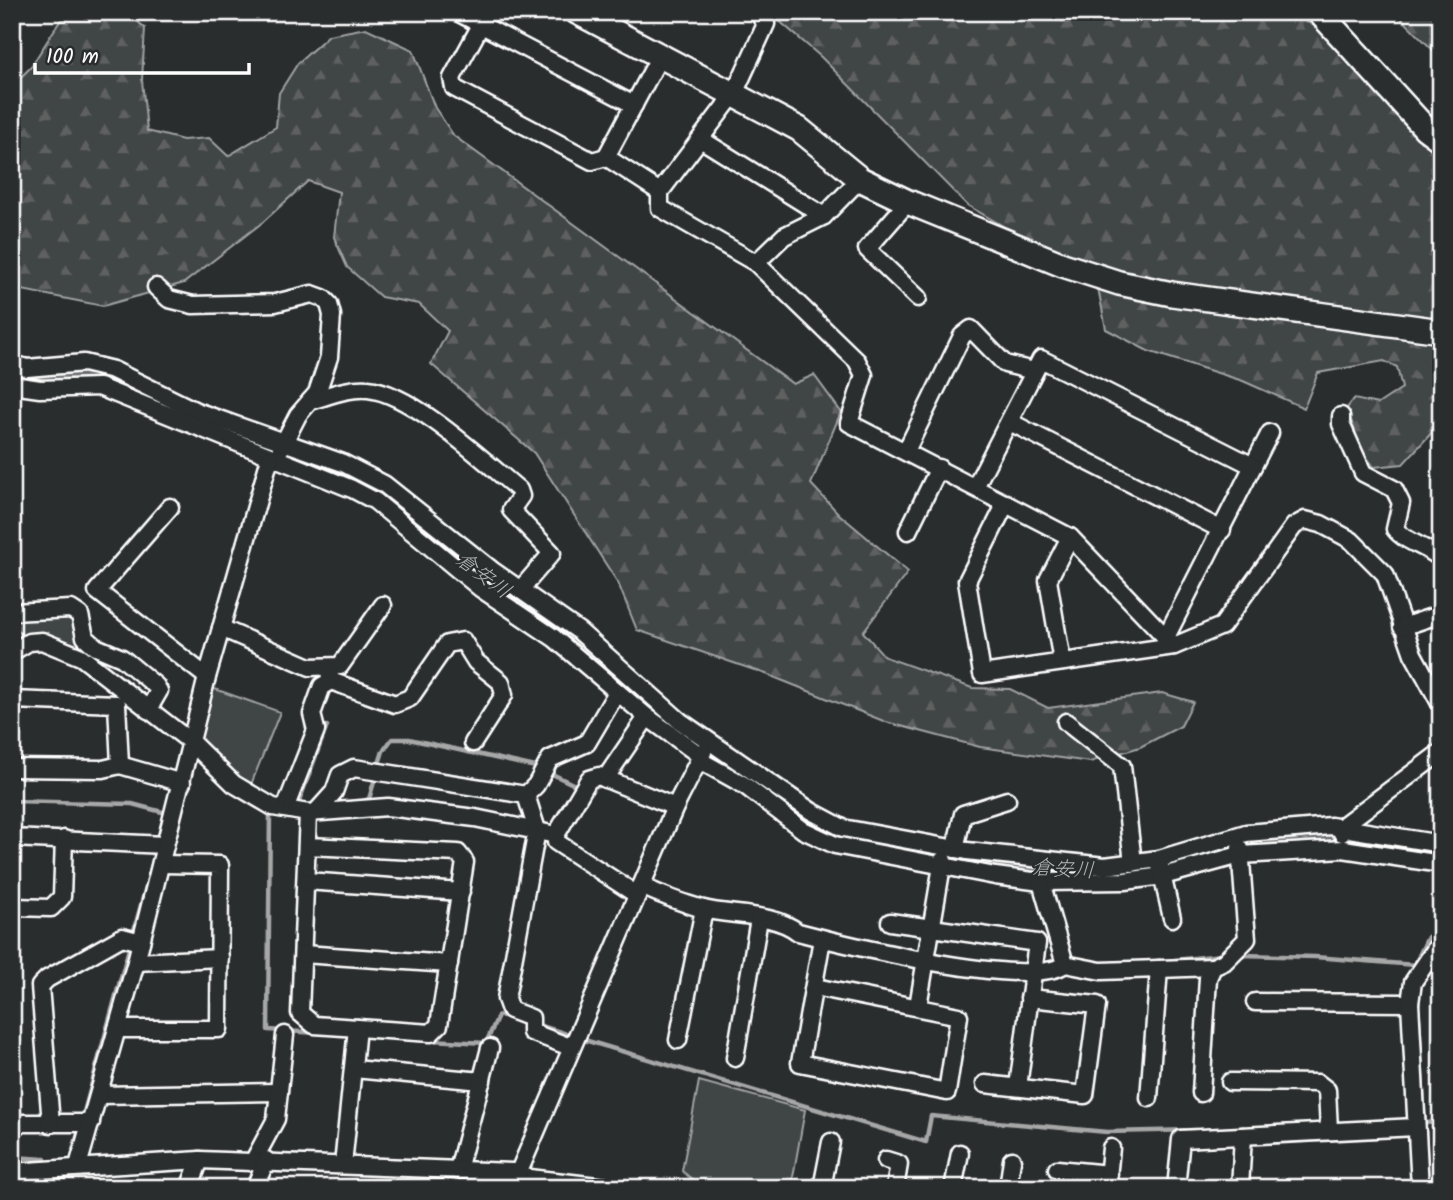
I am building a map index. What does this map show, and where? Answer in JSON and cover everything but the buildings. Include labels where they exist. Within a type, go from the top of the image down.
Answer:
[{"type":"street","points":[[457,12],[484,18],[634,105]]},
{"type":"street","points":[[577,12],[799,129],[827,155],[860,179],[908,202],[1063,265],[1119,283],[1172,294],[1441,331]]},
{"type":"street","points":[[757,12],[766,24],[734,94],[702,140],[660,192],[660,208],[756,263],[857,361],[864,375],[849,423],[1070,537],[1170,642]]},
{"type":"street","points":[[1319,12],[1425,128],[1441,139]]},
{"type":"street","points":[[484,18],[452,78],[454,88],[592,161],[606,157],[660,56]]},
{"type":"street","points":[[702,140],[824,216]]},
{"type":"street","points":[[606,157],[660,192]]},
{"type":"street","points":[[756,263],[784,236],[824,216],[860,179]]},
{"type":"street","points":[[908,202],[867,249],[918,298]]},
{"type":"street","points":[[78,1166],[85,1123],[99,1096],[136,962],[135,940],[161,864],[160,843],[176,782],[192,743],[206,677],[272,459],[285,442],[298,415],[317,393],[328,357],[332,316],[329,304],[323,298],[312,294],[275,303],[193,305],[169,299],[156,287]]},
{"type":"street","points":[[906,451],[962,336],[971,329],[1005,364],[1034,371]]},
{"type":"street","points":[[975,487],[1041,359],[1253,466]]},
{"type":"street","points":[[12,364],[27,368],[84,363],[113,370],[196,411],[343,463],[384,484],[520,590],[579,631],[670,723],[700,758],[744,785],[803,830],[835,845],[945,857],[1105,866],[1133,863],[1161,867],[1242,843],[1343,838],[1441,863]]},
{"type":"street","points":[[12,385],[40,389],[99,387],[272,459],[352,488],[375,501],[480,588],[572,652],[647,717],[670,723],[709,740],[831,822],[865,834],[1041,882],[1090,884],[1242,843],[1343,838],[1441,844]]},
{"type":"street","points":[[310,401],[355,390],[383,392],[438,422],[519,490],[521,496],[511,510],[552,553],[520,590]]},
{"type":"street","points":[[1341,416],[1341,424],[1350,439],[1352,454],[1363,473],[1394,489],[1401,503],[1395,529],[1401,536],[1430,548],[1441,559]]},
{"type":"street","points":[[1010,422],[1222,530]]},
{"type":"street","points":[[1170,642],[1270,433]]},
{"type":"street","points":[[908,531],[939,468]]},
{"type":"street","points":[[1006,503],[967,581],[982,674],[1170,642],[1222,626],[1294,526],[1304,520],[1321,524],[1351,540],[1385,574],[1402,627],[1441,705]]},
{"type":"street","points":[[170,508],[97,591],[206,677]]},
{"type":"street","points":[[1062,662],[1048,580],[1070,537]]},
{"type":"street","points":[[288,801],[316,730],[312,714],[322,687],[329,674],[341,666],[383,605]]},
{"type":"street","points":[[12,612],[71,609],[80,615],[85,637],[122,658],[156,686],[159,691],[148,710]]},
{"type":"street","points":[[1402,627],[1441,614]]},
{"type":"street","points":[[221,628],[395,704],[410,698],[447,644],[463,641],[476,662],[501,682],[504,695],[474,743]]},
{"type":"street","points":[[12,652],[29,642],[42,641],[70,650],[192,743],[223,775],[252,797],[273,807],[315,810],[388,807],[556,835]]},
{"type":"street","points":[[115,684],[120,765]]},
{"type":"street","points":[[526,796],[550,759],[587,743],[617,692]]},
{"type":"street","points":[[12,700],[117,704]]},
{"type":"street","points":[[605,779],[647,717]]},
{"type":"street","points":[[1066,722],[1122,766],[1133,863]]},
{"type":"street","points":[[514,1181],[573,1041],[643,889],[675,807],[709,740]]},
{"type":"street","points":[[1343,838],[1386,790],[1441,752]]},
{"type":"street","points":[[12,768],[103,769],[120,765],[176,782]]},
{"type":"street","points":[[308,846],[458,853],[465,862],[439,1025],[430,1033],[314,1025],[300,1013],[308,846],[315,810],[334,792],[340,775],[354,768],[526,796]]},
{"type":"street","points":[[675,807],[598,776],[589,779],[556,835],[556,842],[643,889],[703,913],[759,919],[822,939],[885,954],[996,972],[1032,972],[1068,965],[1110,971],[1213,967],[1224,962],[1247,939],[1242,843]]},
{"type":"street","points":[[526,796],[537,833],[506,999],[510,1010],[530,1023],[531,1032],[573,1041]]},
{"type":"street","points":[[918,1006],[945,857],[963,814],[1007,800]]},
{"type":"street","points":[[12,838],[160,843]]},
{"type":"street","points":[[12,907],[51,908],[62,897],[64,839]]},
{"type":"street","points":[[117,1029],[219,1029],[220,864],[161,864]]},
{"type":"street","points":[[1161,867],[1172,918]]},
{"type":"street","points":[[306,881],[461,892]]},
{"type":"street","points":[[1041,882],[1068,965]]},
{"type":"street","points":[[678,1040],[703,913]]},
{"type":"street","points":[[735,1058],[759,919]]},
{"type":"street","points":[[890,922],[1037,943],[1018,1087]]},
{"type":"street","points":[[51,1124],[40,986],[47,979],[122,937],[135,940]]},
{"type":"street","points":[[815,987],[959,1016],[947,1092],[800,1063],[822,939]]},
{"type":"street","points":[[1420,1188],[1410,1003],[1413,982],[1441,941]]},
{"type":"street","points":[[303,954],[449,964]]},
{"type":"street","points":[[136,962],[220,958]]},
{"type":"street","points":[[1201,1093],[1208,978],[1213,967]]},
{"type":"street","points":[[1149,1098],[1159,969]]},
{"type":"street","points":[[985,1084],[1085,1095],[1097,1005],[1029,998]]},
{"type":"street","points":[[1255,1002],[1410,1003]]},
{"type":"street","points":[[343,1165],[357,1028]]},
{"type":"street","points":[[255,1188],[260,1160],[276,1119],[285,1035]]},
{"type":"street","points":[[458,1171],[490,1048]]},
{"type":"street","points":[[354,1069],[482,1081]]},
{"type":"street","points":[[1230,1082],[1318,1083],[1327,1090],[1329,1126]]},
{"type":"street","points":[[99,1096],[279,1092]]},
{"type":"street","points":[[12,1123],[85,1123]]},
{"type":"street","points":[[1177,1188],[1181,1139],[1243,1136],[1329,1126],[1416,1127]]},
{"type":"street","points":[[1240,1188],[1243,1136]]},
{"type":"street","points":[[822,1188],[831,1142]]},
{"type":"street","points":[[1056,1169],[1108,1181],[1111,1148]]},
{"type":"street","points":[[953,1188],[960,1153]]},
{"type":"street","points":[[12,1172],[200,1160],[260,1160],[458,1171],[514,1181],[614,1188]]},
{"type":"street","points":[[189,1188],[200,1160]]},
{"type":"street","points":[[886,1160],[900,1164],[895,1188]]},
{"type":"street","points":[[1008,1188],[1012,1160]]},
{"type":"green space","points":[[82,12],[127,12],[145,28],[142,80],[147,131],[183,140],[209,138],[228,156],[276,127],[279,93],[298,63],[329,35],[366,28],[413,50],[435,108],[454,136],[793,384],[814,375],[841,412],[811,484],[839,514],[908,572],[863,632],[885,657],[972,688],[1010,689],[1048,708],[1162,693],[1193,702],[1181,726],[1140,747],[1090,762],[980,747],[886,722],[766,674],[637,630],[618,583],[534,453],[431,364],[448,331],[419,304],[381,297],[347,267],[334,237],[339,192],[308,181],[263,222],[184,283],[103,306],[12,288],[12,86],[30,68],[60,21]]},
{"type":"green space","points":[[769,12],[1031,12],[1066,22],[1120,12],[1288,12],[1315,26],[1421,142],[1441,148],[1441,428],[1435,429],[1403,464],[1374,467],[1361,449],[1347,408],[1354,399],[1378,404],[1402,388],[1397,367],[1384,361],[1318,373],[1304,408],[1243,381],[1148,351],[1106,329],[1099,293],[1067,253],[1005,227],[967,205],[821,57]]},
{"type":"green space","points":[[1401,12],[1424,12],[1441,20],[1441,58],[1400,17]]},
{"type":"green space","points":[[70,611],[88,643],[79,652],[48,646],[28,638],[14,625],[12,615]]},
{"type":"green space","points":[[209,687],[280,712],[250,787],[200,739],[199,725]]},
{"type":"green space","points":[[699,1081],[805,1110],[791,1188],[703,1188],[682,1171]]},
{"type":"waterway","name":"倉安川","points":[[12,375],[23,380],[93,377],[201,420]]},
{"type":"waterway","name":"倉安川","points":[[288,455],[350,475],[386,497],[486,581],[565,634],[664,720]]},
{"type":"waterway","points":[[297,807],[327,726]]},
{"type":"waterway","points":[[378,767],[383,751],[392,739],[409,739],[540,768]]},
{"type":"waterway","name":"倉安川","points":[[709,753],[826,832],[876,846]]},
{"type":"waterway","points":[[548,772],[579,787]]},
{"type":"waterway","points":[[357,803],[369,799],[376,775]]},
{"type":"waterway","points":[[12,801],[132,804],[166,813]]},
{"type":"waterway","points":[[270,810],[268,1030],[319,1033]]},
{"type":"waterway","name":"倉安川","points":[[1171,862],[1247,846],[1327,838],[1386,842],[1441,853]]},
{"type":"waterway","name":"倉安川","points":[[914,853],[1020,870],[1074,873],[1126,870]]},
{"type":"waterway","points":[[82,1119],[153,861]]},
{"type":"waterway","points":[[769,928],[785,932]]},
{"type":"waterway","points":[[1415,964],[1428,937],[1441,928]]},
{"type":"waterway","points":[[1166,961],[1222,955]]},
{"type":"waterway","points":[[1242,955],[1315,957],[1415,965]]},
{"type":"waterway","points":[[430,1040],[486,1043],[498,1016],[506,1015]]},
{"type":"waterway","points":[[1419,1018],[1428,1188]]},
{"type":"waterway","points":[[535,1024],[573,1036]]},
{"type":"waterway","points":[[581,1039],[926,1142],[931,1116],[1107,1132],[1196,1130]]},
{"type":"waterway","points":[[1424,1123],[1441,1122]]},
{"type":"waterway","points":[[73,1150],[80,1127]]},
{"type":"waterway","points":[[12,1157],[45,1159]]},
{"type":"waterway","points":[[48,1183],[60,1185],[64,1179]]}]
